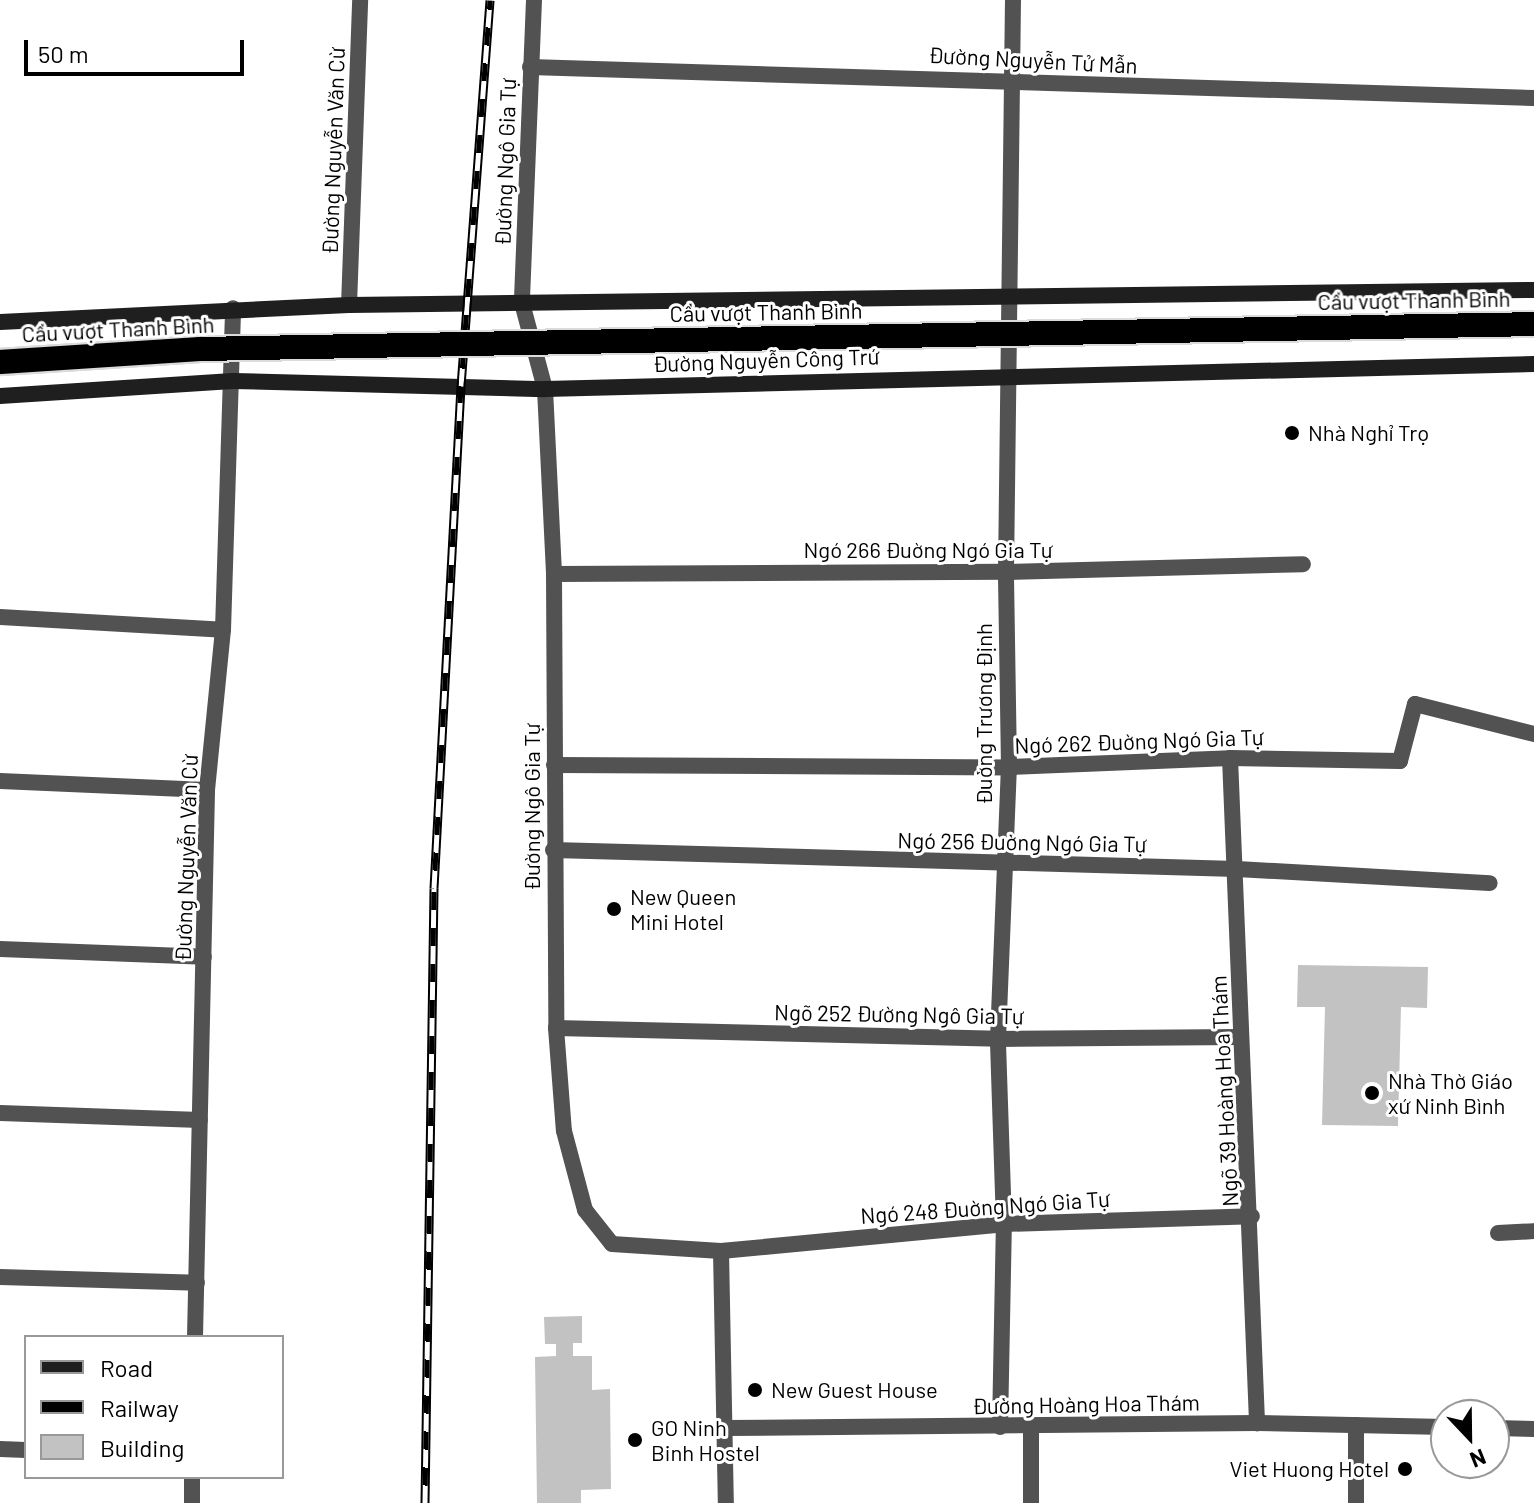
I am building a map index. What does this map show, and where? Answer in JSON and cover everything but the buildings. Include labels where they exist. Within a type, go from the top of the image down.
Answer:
[{"type":"highway","name":"Cầu vượt Thanh Bình","points":[[0,362],[216,349],[1534,324]]},
{"type":"main road","points":[[0,322],[233,308],[349,305],[1534,290]]},
{"type":"main road","name":"Đường Nguyễn Công Trứ","points":[[0,396],[233,381],[545,389],[1534,364]]},
{"type":"street","name":"Đường Nguyễn Văn Cừ","points":[[349,305],[360,0]]},
{"type":"street","name":"Đường Ngô Gia Tự","points":[[534,0],[522,303],[545,389],[554,574],[556,1028],[564,1131],[585,1210],[612,1244],[721,1251]]},
{"type":"street","name":"Đuờng Trương Định","points":[[1000,1427],[1004,1224],[998,1039],[1009,767],[1007,375],[1013,0]]},
{"type":"street","name":"Đường Nguyễn Tử Mẫn","points":[[530,67],[1013,79],[1273,94],[1534,98]]},
{"type":"street","name":"Đường Nguyễn Văn Cừ","points":[[195,1335],[207,790],[223,630],[233,308]]},
{"type":"street","name":"Ngó 266 Đuờng Ngó Gia Tự","points":[[554,574],[1006,572],[1303,564]]},
{"type":"street","points":[[0,617],[223,630]]},
{"type":"street","name":"Ngó 262 Đuờng Ngó Gia Tự","points":[[554,765],[1009,767],[1230,758],[1400,761],[1415,704],[1534,734]]},
{"type":"street","name":"Ngõ 39 Hoàng Hoa Thám","points":[[1230,758],[1252,1216],[1257,1423]]},
{"type":"street","points":[[0,781],[207,790]]},
{"type":"street","name":"Ngó 256 Đuờng Ngó Gia Tự","points":[[553,850],[1004,865],[1237,869],[1490,883]]},
{"type":"street","points":[[0,949],[204,957]]},
{"type":"street","name":"Ngõ 252 Đường Ngô Gia Tự","points":[[556,1028],[998,1039],[1241,1037]]},
{"type":"street","points":[[0,1113],[200,1120]]},
{"type":"street","name":"Ngó 248 Đuờng Ngó Gia Tự","points":[[721,1251],[1004,1224],[1252,1216]]},
{"type":"street","points":[[1498,1233],[1534,1231]]},
{"type":"street","points":[[721,1251],[726,1503]]},
{"type":"street","points":[[0,1277],[197,1283]]},
{"type":"street","name":"Đường Hoàng Hoa Thám","points":[[726,1428],[1031,1429],[1257,1423],[1430,1427]]},
{"type":"street","points":[[1356,1425],[1356,1503]]},
{"type":"street","points":[[1510,1428],[1534,1429]]},
{"type":"street","points":[[1031,1429],[1031,1503]]},
{"type":"street","points":[[0,1449],[24,1450]]},
{"type":"street","points":[[192,1479],[192,1503]]},
{"type":"railway","points":[[425,1503],[434,888],[461,386],[490,0]]},
{"type":"place","name":"Nhà Nghỉ Trọ","points":[[1292,433]]},
{"type":"place","name":"New Queen Mini Hotel","points":[[614,909]]},
{"type":"place","name":"Nhà Thờ Giáo xứ Ninh Bình","points":[[1372,1093]]},
{"type":"place","name":"New Guest House","points":[[755,1390]]},
{"type":"place","name":"GO Ninh Binh Hostel","points":[[635,1440]]},
{"type":"place","name":"Viet Huong Hotel","points":[[1405,1469]]}]
